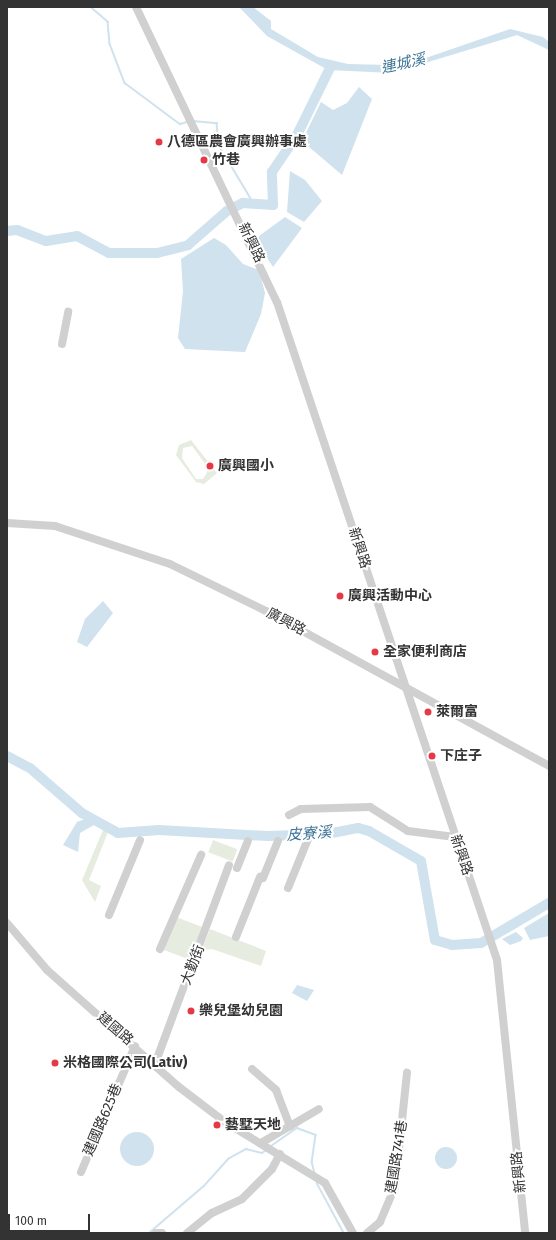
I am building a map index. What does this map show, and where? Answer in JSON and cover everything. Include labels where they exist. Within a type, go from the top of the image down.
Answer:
[{"type":"street","name":"新興路","points":[[136,7],[237,215],[277,302],[492,945],[501,979],[525,1233]]},
{"type":"street","points":[[62,344],[68,312]]},
{"type":"street","name":"廣興路","points":[[7,523],[55,526],[170,564],[406,687],[548,764]]},
{"type":"street","points":[[289,816],[301,809],[370,807],[408,831],[455,837]]},
{"type":"street","points":[[288,888],[308,839]]},
{"type":"street","points":[[109,915],[140,840]]},
{"type":"street","name":"大勤街","points":[[155,1064],[207,926],[233,867],[248,841]]},
{"type":"street","points":[[236,937],[278,841]]},
{"type":"street","points":[[160,949],[201,855]]},
{"type":"street","name":"建國路","points":[[7,923],[47,970],[207,1110],[315,1175],[332,1192],[353,1233]]},
{"type":"street","name":"建國路625巷","points":[[81,1172],[135,1046]]},
{"type":"street","points":[[252,1069],[276,1090],[290,1126]]},
{"type":"street","name":"建國路741巷","points":[[367,1233],[380,1222],[395,1187],[407,1073]]},
{"type":"street","points":[[266,1146],[290,1126],[319,1109]]},
{"type":"street","points":[[187,1233],[212,1213],[242,1199],[272,1169],[280,1154]]},
{"type":"street","points":[[156,1233],[162,1233]]},
{"type":"shaded area","points":[[191,440],[217,473],[204,484],[196,482],[176,455],[179,445]],"holes":[[[192,446],[209,469],[203,479],[196,479],[182,458],[183,448]]]},
{"type":"shaded area","points":[[103,830],[108,832],[89,880],[101,886],[95,902],[82,880]]},
{"type":"shaded area","points":[[213,840],[237,849],[233,861],[208,852]]},
{"type":"shaded area","points":[[176,917],[202,927],[190,960],[163,950]]},
{"type":"shaded area","points":[[210,929],[266,951],[261,966],[212,949],[202,950]]},
{"type":"water","name":"連城溪","points":[[239,7],[253,7],[271,21],[271,29],[318,57],[348,64],[390,65],[417,61],[510,29],[543,37],[549,42],[549,50],[517,35],[392,73],[328,70],[267,36]]},
{"type":"water","points":[[359,87],[372,99],[342,175],[302,141],[321,102],[333,110],[347,103]]},
{"type":"water","points":[[290,171],[305,180],[322,201],[304,222],[287,212]]},
{"type":"water","points":[[285,217],[302,228],[273,267],[255,239]]},
{"type":"water","points":[[214,238],[226,245],[243,264],[259,270],[265,293],[261,314],[245,352],[185,349],[178,338],[183,291],[181,259]]},
{"type":"water","points":[[103,601],[113,613],[87,647],[77,642],[85,619]]},
{"type":"water","points":[[85,819],[94,825],[80,833],[78,852],[63,845],[77,822]]},
{"type":"water","points":[[549,913],[549,936],[530,940],[524,928]]},
{"type":"water","points":[[516,932],[523,938],[521,941],[510,945],[502,939]]},
{"type":"water","points":[[297,985],[314,990],[307,1001],[292,993]]},
{"type":"water","points":[[137,1132],[149,1137],[154,1149],[149,1161],[137,1166],[125,1161],[120,1149],[125,1137]]},
{"type":"water","points":[[446,1147],[454,1150],[457,1158],[454,1166],[446,1169],[438,1166],[435,1158],[438,1150]]},
{"type":"waterway","points":[[91,7],[108,22],[110,44],[125,83],[180,124],[187,122]]},
{"type":"waterway","points":[[7,231],[17,230],[46,241],[77,236],[109,253],[157,253],[188,245],[227,211],[243,203],[273,205],[272,172],[297,135],[331,66]]},
{"type":"waterway","points":[[193,121],[217,123],[219,145],[253,202]]},
{"type":"waterway","name":"皮寮溪","points":[[7,756],[30,768],[82,813],[118,833],[159,830],[268,836],[327,834],[358,828],[369,831],[421,861],[435,940],[452,945],[481,943],[549,903]]},
{"type":"waterway","points":[[271,1146],[297,1128],[316,1135],[312,1162],[315,1173]]},
{"type":"waterway","points":[[149,1233],[204,1186],[228,1159],[246,1149],[262,1153],[265,1151]]},
{"type":"waterway","points":[[317,1183],[344,1233]]},
{"type":"place","name":"八德區農會廣興辦事處","points":[[159,142]]},
{"type":"place","name":"竹巷","points":[[204,160]]},
{"type":"place","name":"廣興國小","points":[[210,466]]},
{"type":"place","name":"廣興活動中心","points":[[340,596]]},
{"type":"place","name":"全家便利商店","points":[[375,652]]},
{"type":"place","name":"萊爾富","points":[[428,712]]},
{"type":"place","name":"下庄子","points":[[432,756]]},
{"type":"place","name":"樂兒堡幼兒園","points":[[191,1011]]},
{"type":"place","name":"米格國際公司(Lativ)","points":[[55,1063]]},
{"type":"place","name":"藝墅天地","points":[[217,1125]]}]
